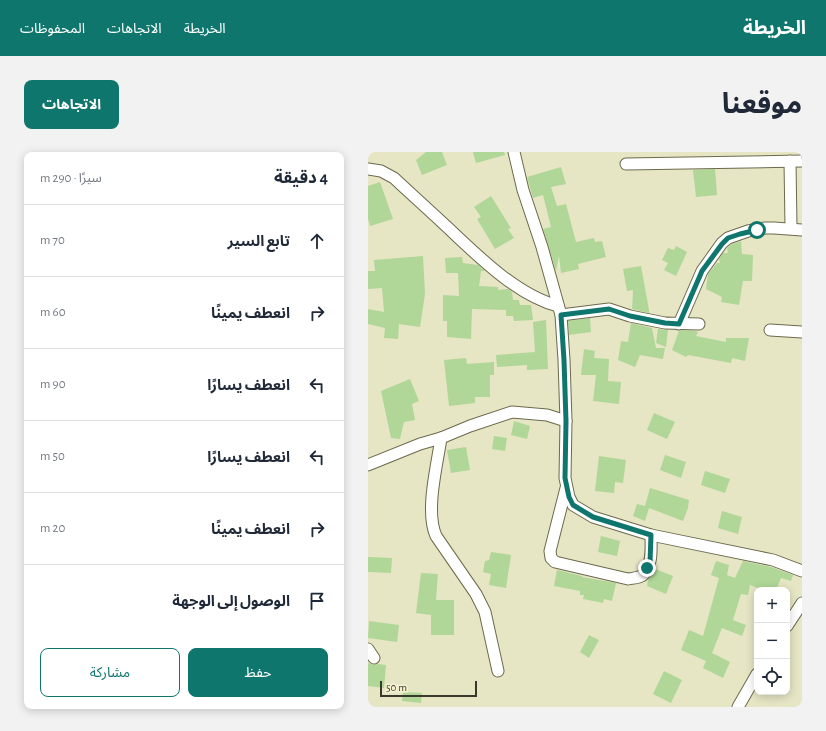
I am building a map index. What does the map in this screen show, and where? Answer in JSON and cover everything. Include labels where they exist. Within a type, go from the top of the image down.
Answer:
[{"type":"street","points":[[514,152],[523,190],[542,247],[559,310],[564,360],[566,421],[565,478],[566,487],[573,505],[593,517],[651,535],[773,560],[802,571]]},
{"type":"street","points":[[679,324],[702,271],[728,238],[748,231],[774,228],[797,229],[790,161]]},
{"type":"street","points":[[626,164],[802,161]]},
{"type":"street","points":[[368,169],[380,171],[394,178],[484,262],[525,291],[559,310],[609,309],[630,316],[665,323],[699,324]]},
{"type":"street","points":[[770,330],[802,332]]},
{"type":"street","points":[[368,465],[420,444],[441,438],[470,426],[512,412],[547,415],[566,421]]},
{"type":"street","points":[[441,438],[431,508],[433,528],[436,536],[476,594],[486,612],[498,671]]},
{"type":"street","points":[[566,487],[550,551],[551,558],[555,562],[628,579],[636,578],[644,574],[650,563],[651,535]]},
{"type":"street","points":[[789,623],[802,603]]},
{"type":"street","points":[[738,707],[754,679]]},
{"type":"building","points":[[426,152],[442,152],[447,165],[422,175],[416,160]]},
{"type":"building","points":[[473,152],[504,152],[505,155],[476,163]]},
{"type":"building","points":[[561,167],[566,184],[551,187],[557,206],[566,204],[576,242],[594,238],[595,242],[602,241],[606,257],[578,264],[579,269],[561,273],[559,256],[556,271],[543,229],[551,227],[543,195],[533,198],[527,177]]},
{"type":"building","points":[[715,169],[717,195],[696,197],[693,170]]},
{"type":"building","points":[[380,182],[393,219],[370,226],[368,219],[368,186]]},
{"type":"building","points":[[491,196],[511,228],[508,229],[514,238],[495,249],[477,219],[481,217],[474,207]]},
{"type":"building","points":[[741,241],[742,254],[753,255],[752,281],[743,281],[739,305],[721,302],[722,297],[706,289],[708,274],[717,263],[720,263],[719,259],[723,253],[728,253],[727,248],[732,244]]},
{"type":"building","points":[[676,246],[687,252],[676,276],[664,270],[668,263],[662,260],[668,248],[674,250]]},
{"type":"building","points":[[423,256],[425,294],[420,327],[399,324],[398,339],[384,338],[385,328],[368,324],[368,309],[384,312],[382,288],[368,289],[368,271],[375,271],[374,260]]},
{"type":"building","points":[[462,257],[463,263],[478,265],[485,271],[481,271],[479,286],[498,287],[498,290],[508,289],[512,292],[513,300],[519,300],[520,305],[531,305],[533,320],[514,321],[513,316],[506,316],[506,310],[472,309],[471,339],[447,337],[447,321],[443,321],[443,295],[459,296],[458,273],[446,273],[445,258]]},
{"type":"building","points":[[641,266],[649,313],[632,309],[633,290],[627,291],[623,269]]},
{"type":"building","points":[[590,318],[591,332],[569,335],[568,321]]},
{"type":"building","points":[[546,320],[548,369],[527,370],[527,365],[497,367],[496,355],[535,352],[533,322]]},
{"type":"building","points":[[631,323],[652,328],[656,348],[665,348],[663,359],[640,355],[635,367],[618,360],[621,341],[628,342]]},
{"type":"building","points":[[658,329],[668,330],[666,347],[656,343]]},
{"type":"building","points":[[679,331],[695,331],[698,332],[696,336],[726,342],[726,338],[749,338],[745,361],[732,358],[731,363],[688,355],[686,357],[672,350]]},
{"type":"building","points":[[584,349],[595,351],[594,358],[609,359],[608,381],[621,382],[619,404],[593,401],[596,375],[581,375]]},
{"type":"building","points":[[466,358],[467,364],[494,362],[494,375],[490,375],[490,397],[475,397],[475,403],[449,406],[444,360]]},
{"type":"building","points":[[410,379],[419,401],[412,404],[415,420],[404,422],[400,439],[391,438],[381,391]]},
{"type":"building","points":[[654,413],[675,422],[667,439],[647,430]]},
{"type":"building","points":[[514,421],[530,426],[527,439],[511,435]]},
{"type":"building","points":[[494,436],[507,438],[505,451],[492,449]]},
{"type":"building","points":[[466,447],[470,470],[451,473],[447,450]]},
{"type":"building","points":[[665,455],[686,462],[681,478],[660,470]]},
{"type":"building","points":[[599,456],[626,460],[623,483],[615,482],[614,493],[595,491]]},
{"type":"building","points":[[705,471],[730,479],[725,493],[701,485]]},
{"type":"building","points":[[650,488],[689,500],[688,508],[683,521],[649,508],[645,521],[633,516],[637,504],[645,506]]},
{"type":"building","points":[[722,511],[742,517],[738,534],[718,528]]},
{"type":"building","points":[[601,536],[620,541],[617,556],[598,552]]},
{"type":"building","points":[[491,552],[511,555],[506,588],[489,585],[491,574],[483,572],[485,561],[489,560]]},
{"type":"building","points":[[368,557],[392,558],[391,573],[368,572]]},
{"type":"building","points":[[716,561],[729,565],[727,575],[735,578],[743,561],[771,567],[793,575],[791,581],[781,578],[777,587],[755,587],[750,585],[748,595],[741,594],[733,620],[746,625],[742,636],[722,628],[712,653],[730,662],[723,678],[703,668],[706,661],[681,650],[689,630],[703,636],[719,578],[711,575]]},
{"type":"building","points":[[655,569],[673,576],[666,594],[647,586],[648,580]]},
{"type":"building","points":[[557,570],[582,577],[616,583],[612,601],[604,599],[603,603],[583,599],[584,595],[580,595],[580,591],[554,586]]},
{"type":"building","points":[[421,573],[438,574],[436,600],[454,600],[454,635],[431,635],[431,615],[416,613]]},
{"type":"building","points":[[369,621],[399,625],[397,642],[368,638]]},
{"type":"building","points":[[589,635],[599,640],[589,658],[580,652]]},
{"type":"building","points":[[368,663],[374,665],[386,665],[384,688],[368,686]]},
{"type":"building","points":[[664,671],[682,680],[671,703],[653,694]]},
{"type":"building","points":[[403,692],[422,693],[421,703],[402,701]]},
{"type":"route","points":[[647,568],[650,563],[651,535],[593,517],[573,505],[569,497],[565,478],[566,421],[561,315],[609,309],[630,316],[665,323],[679,324],[702,271],[722,244],[728,238],[748,231],[757,230]]}]
